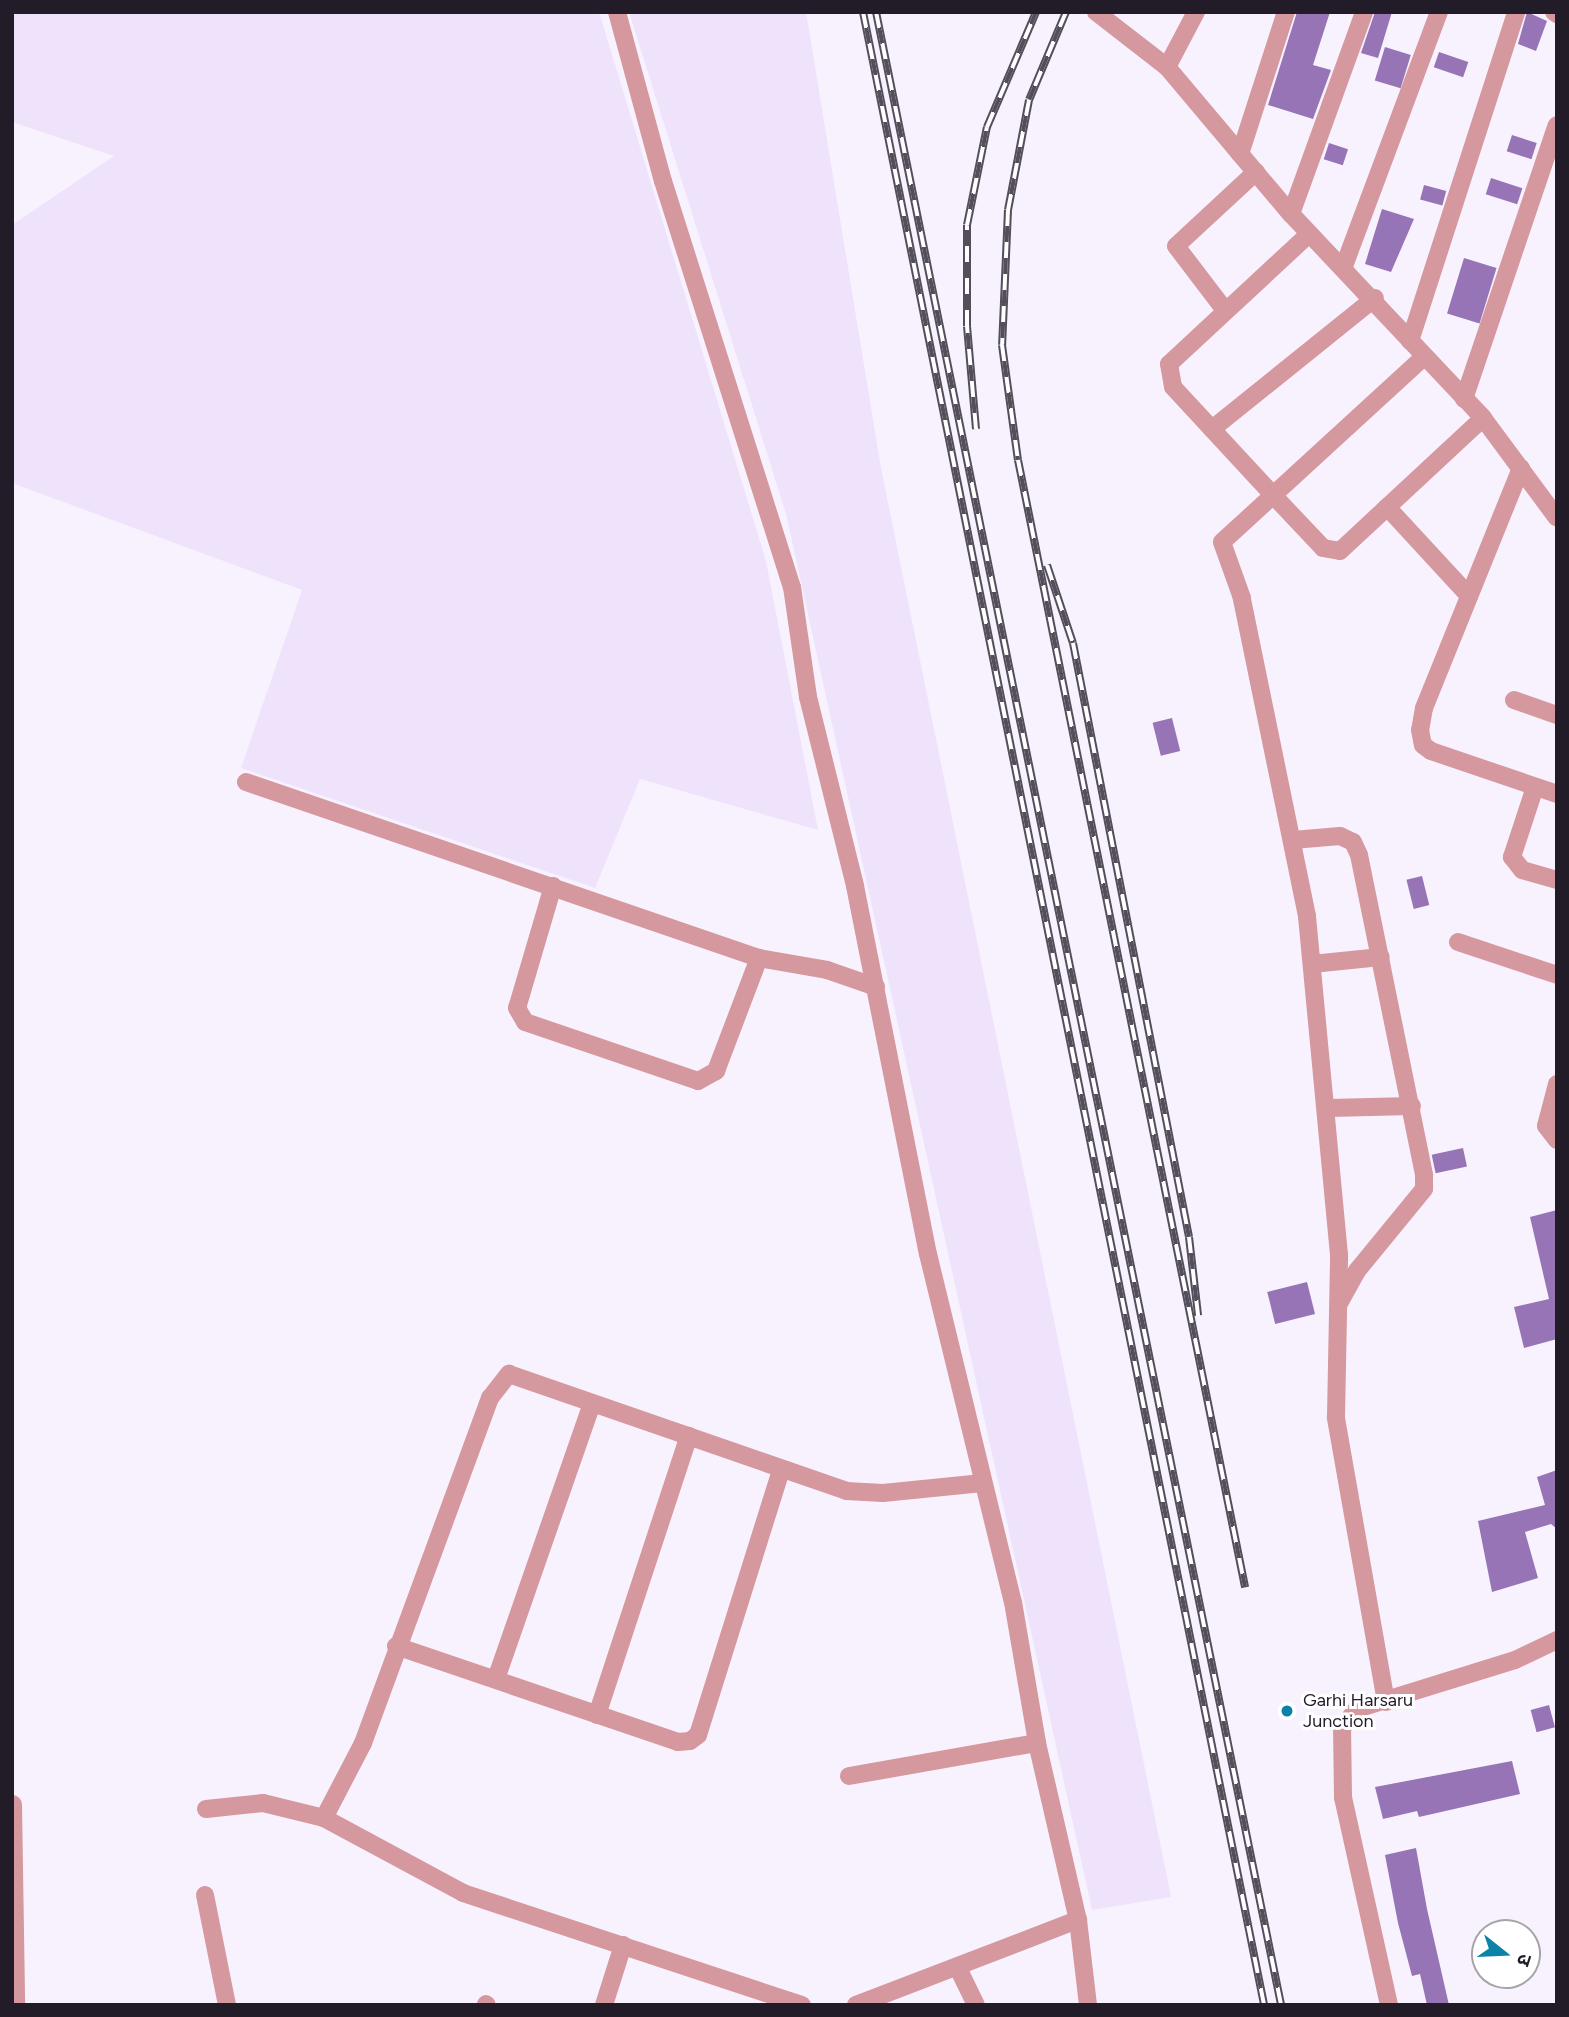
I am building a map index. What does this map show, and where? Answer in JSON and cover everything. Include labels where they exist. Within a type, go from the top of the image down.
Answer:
[{"type":"street","points":[[617,12],[663,181],[792,587],[808,697],[876,986],[928,1254],[1013,1602],[1037,1743],[1078,1920],[1088,2005]]},
{"type":"street","points":[[1096,12],[1167,67],[1291,214],[1375,299],[1482,418],[1557,518]]},
{"type":"street","points":[[1167,67],[1196,12]]},
{"type":"street","points":[[1240,153],[1286,12]]},
{"type":"street","points":[[1291,214],[1364,12]]},
{"type":"street","points":[[1344,266],[1439,12]]},
{"type":"street","points":[[1410,341],[1516,12]]},
{"type":"street","points":[[1464,399],[1557,125]]},
{"type":"street","points":[[1224,309],[1176,246],[1256,172]]},
{"type":"street","points":[[1309,234],[1224,309],[1169,364],[1173,387],[1272,494],[1331,551],[1340,551],[1482,418]]},
{"type":"street","points":[[1212,429],[1375,299]]},
{"type":"street","points":[[1386,1702],[1336,1417],[1335,1309],[1339,1255],[1328,1108],[1312,964],[1293,840],[1242,598],[1222,542],[1425,356]]},
{"type":"street","points":[[1521,468],[1424,708],[1423,745],[1557,794]]},
{"type":"street","points":[[1387,508],[1469,596]]},
{"type":"street","points":[[1514,700],[1557,715]]},
{"type":"street","points":[[246,782],[759,958],[876,986]]},
{"type":"street","points":[[1535,787],[1512,857],[1522,870],[1557,880]]},
{"type":"street","points":[[1293,840],[1340,836],[1353,842],[1381,957],[1412,1106],[1423,1189],[1357,1271],[1335,1309]]},
{"type":"street","points":[[553,886],[517,1007],[525,1022],[698,1081],[716,1071],[759,958]]},
{"type":"street","points":[[1458,942],[1557,975]]},
{"type":"street","points":[[1312,964],[1381,957]]},
{"type":"street","points":[[1557,1084],[1546,1116],[1547,1133],[1557,1140]]},
{"type":"street","points":[[1328,1108],[1412,1106]]},
{"type":"street","points":[[324,1818],[350,1775],[396,1646],[499,1383],[509,1374],[519,1375],[592,1404],[845,1491],[983,1483]]},
{"type":"street","points":[[496,1679],[592,1404]]},
{"type":"street","points":[[597,1715],[689,1436]]},
{"type":"street","points":[[396,1646],[678,1742],[698,1735],[781,1470]]},
{"type":"street","points":[[1389,2005],[1340,1760],[1348,1717],[1357,1709],[1386,1702],[1557,1640]]},
{"type":"street","points":[[849,1776],[1037,1743]]},
{"type":"street","points":[[206,1810],[263,1803],[324,1818],[463,1893],[802,2005]]},
{"type":"street","points":[[12,1804],[15,2005]]},
{"type":"street","points":[[205,1895],[227,2005]]},
{"type":"street","points":[[856,2005],[881,2002],[1078,1920]]},
{"type":"street","points":[[604,2005],[623,1945]]},
{"type":"street","points":[[958,1968],[976,2005]]},
{"type":"shaded area","points":[[12,12],[599,12],[766,561],[818,830],[640,779],[595,888],[241,768],[302,590],[12,483],[12,225],[114,156],[12,122]]},
{"type":"shaded area","points":[[629,12],[806,12],[881,468],[1171,1897],[1092,1910],[786,514]]},
{"type":"building","points":[[1297,12],[1330,12],[1313,65],[1331,70],[1313,119],[1268,105]]},
{"type":"building","points":[[1375,12],[1392,12],[1378,58],[1361,53]]},
{"type":"building","points":[[1527,12],[1547,21],[1536,51],[1518,44]]},
{"type":"building","points":[[1385,47],[1411,55],[1401,88],[1375,80]]},
{"type":"building","points":[[1439,52],[1468,62],[1463,77],[1434,67]]},
{"type":"building","points":[[1512,135],[1537,143],[1531,159],[1507,151]]},
{"type":"building","points":[[1329,143],[1348,149],[1343,165],[1324,159]]},
{"type":"building","points":[[1491,178],[1522,188],[1517,204],[1486,194]]},
{"type":"building","points":[[1424,185],[1446,191],[1442,205],[1420,199]]},
{"type":"building","points":[[1382,209],[1414,219],[1391,272],[1365,264]]},
{"type":"building","points":[[1464,258],[1497,268],[1480,323],[1447,313]]},
{"type":"building","points":[[1172,718],[1180,751],[1161,756],[1153,723]]},
{"type":"building","points":[[1422,876],[1429,905],[1414,909],[1406,880]]},
{"type":"building","points":[[1463,1148],[1467,1167],[1436,1173],[1432,1155]]},
{"type":"building","points":[[1557,1210],[1557,1339],[1524,1348],[1514,1307],[1549,1299],[1530,1217]]},
{"type":"building","points":[[1307,1282],[1315,1314],[1275,1324],[1267,1292]]},
{"type":"building","points":[[1557,1470],[1557,1529],[1551,1524],[1525,1532],[1538,1578],[1492,1592],[1478,1521],[1545,1505],[1537,1477]]},
{"type":"building","points":[[1549,1705],[1555,1727],[1537,1732],[1531,1710]]},
{"type":"building","points":[[1512,1761],[1520,1794],[1419,1817],[1417,1811],[1383,1819],[1375,1787]]},
{"type":"building","points":[[1416,1848],[1449,2005],[1427,2005],[1420,1974],[1412,1976],[1398,1923],[1385,1855]]},
{"type":"railway","points":[[863,12],[1264,2005]]},
{"type":"railway","points":[[876,12],[1281,2005]]},
{"type":"railway","points":[[976,429],[967,326],[967,225],[987,127],[1036,12]]},
{"type":"railway","points":[[1066,12],[1029,100],[1008,210],[1002,345],[1018,460],[1245,1587]]},
{"type":"railway","points":[[1047,565],[1073,643],[1189,1237],[1198,1315]]},
{"type":"place","name":"Garhi Harsaru Junction","points":[[1287,1711]]}]
